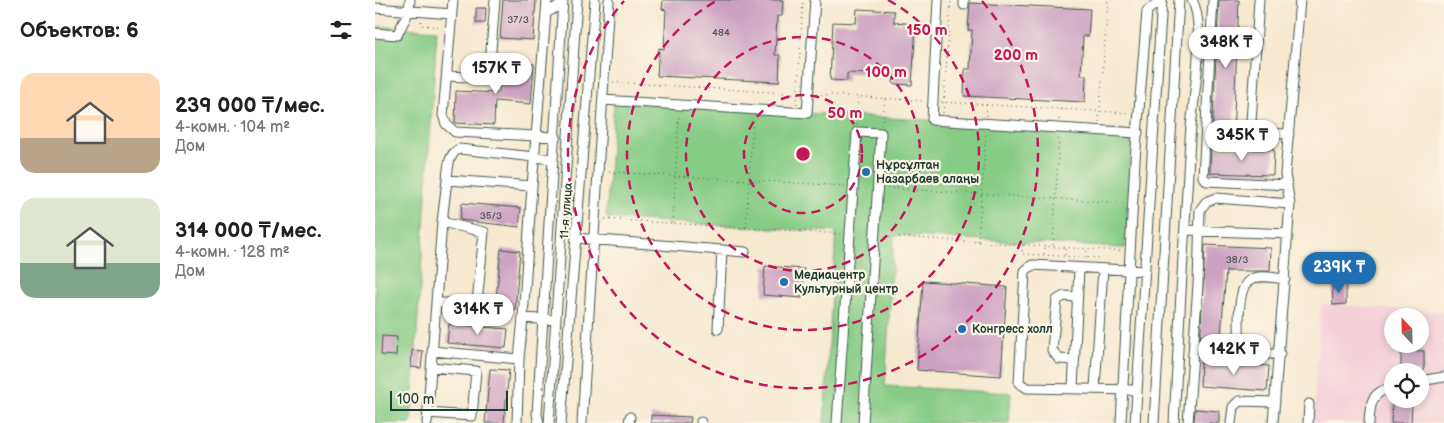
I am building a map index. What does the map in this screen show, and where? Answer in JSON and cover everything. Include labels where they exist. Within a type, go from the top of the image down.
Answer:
[{"type":"street","points":[[375,33],[397,35],[409,11],[410,0]]},
{"type":"street","points":[[453,0],[443,115],[446,124],[455,132],[556,137]]},
{"type":"street","points":[[447,76],[486,78],[489,76],[495,0]]},
{"type":"street","points":[[517,423],[519,359],[547,0]]},
{"type":"street","name":"11-я улица","points":[[549,423],[577,0]]},
{"type":"street","name":"11-я улица","points":[[561,423],[595,0]]},
{"type":"street","points":[[582,423],[609,0]]},
{"type":"street","points":[[603,100],[807,113],[815,0]]},
{"type":"street","points":[[938,0],[932,120],[1137,133]]},
{"type":"street","points":[[1121,423],[1131,270],[1137,133],[1147,11],[1162,0]]},
{"type":"street","points":[[1135,423],[1162,0]]},
{"type":"street","points":[[1153,423],[1179,0]]},
{"type":"street","points":[[1174,423],[1190,137],[1199,34],[1198,16],[1192,0]]},
{"type":"street","points":[[1213,0],[1203,177],[1207,181],[1287,185]]},
{"type":"street","points":[[1259,0],[1251,122],[1258,131],[1289,134]]},
{"type":"street","points":[[1273,423],[1280,354],[1290,204],[1285,174],[1300,0]]},
{"type":"street","points":[[546,13],[563,2]]},
{"type":"street","points":[[539,423],[537,414],[556,137],[563,2]]},
{"type":"street","points":[[375,8],[452,14]]},
{"type":"street","points":[[1190,137],[1206,131]]},
{"type":"street","points":[[837,423],[857,132],[881,133],[863,423]]},
{"type":"street","points":[[431,366],[476,371],[472,416],[427,418],[442,222],[450,159],[455,150],[553,159]]},
{"type":"street","points":[[447,180],[532,186]]},
{"type":"street","points":[[1188,423],[1201,231],[1200,210],[1205,202],[1216,198],[1290,204]]},
{"type":"street","points":[[436,303],[477,303],[484,232],[442,222]]},
{"type":"street","points":[[1185,230],[1288,234]]},
{"type":"street","points":[[576,238],[745,252]]},
{"type":"street","points":[[718,328],[722,250]]},
{"type":"street","points":[[1137,390],[1027,388],[1018,380],[1025,271],[1032,265],[1079,269],[1145,271]]},
{"type":"street","points":[[1073,388],[1079,269]]},
{"type":"street","points":[[1095,388],[1103,269]]},
{"type":"street","points":[[1280,354],[1246,354],[1240,348],[1240,316],[1242,288],[1249,280],[1259,277],[1285,279]]},
{"type":"street","points":[[1074,360],[1059,359],[1053,350],[1057,300],[1064,296],[1077,297]]},
{"type":"street","points":[[523,318],[556,320]]},
{"type":"street","points":[[432,351],[519,359]]},
{"type":"street","points":[[1429,379],[1444,376]]},
{"type":"street","points":[[1369,423],[1370,403],[1373,396],[1384,390]]},
{"type":"street","points":[[1231,423],[1233,407],[1239,401],[1275,402]]},
{"type":"street","points":[[1308,423],[1309,404]]},
{"type":"path","points":[[797,112],[803,0]]},
{"type":"path","points":[[943,121],[951,0]]},
{"type":"path","points":[[1099,130],[1108,0]]},
{"type":"path","points":[[613,82],[1130,113]]},
{"type":"path","points":[[857,132],[858,97]]},
{"type":"path","points":[[881,133],[885,98]]},
{"type":"path","points":[[978,242],[987,122],[986,104]]},
{"type":"path","points":[[673,223],[680,105]]},
{"type":"path","points":[[1053,246],[1060,109]]},
{"type":"path","points":[[746,228],[754,110]]},
{"type":"path","points":[[604,219],[850,234]]},
{"type":"path","points":[[875,236],[1121,251]]},
{"type":"path","points":[[1023,244],[1022,254],[1098,258],[1103,269]]},
{"type":"path","points":[[1044,255],[1045,245]]},
{"type":"path","points":[[1065,256],[1066,247]]},
{"type":"path","points":[[1086,258],[1087,248]]},
{"type":"shaded area","points":[[1321,304],[1384,308],[1384,353],[1429,353],[1429,311],[1444,312],[1444,423],[1313,423]]},
{"type":"green space","points":[[375,26],[437,30],[411,423],[375,423]]},
{"type":"green space","points":[[614,102],[1132,132],[1125,248],[894,235],[885,386],[1011,393],[1009,423],[824,423],[836,232],[606,218]]},
{"type":"building","points":[[503,0],[536,0],[533,40],[500,38]]},
{"type":"building","points":[[663,0],[783,0],[782,16],[777,16],[775,55],[780,55],[779,82],[657,76],[659,48],[664,49],[666,10],[662,9]]},
{"type":"building","points":[[1219,0],[1239,0],[1233,137],[1212,136]]},
{"type":"building","points":[[970,3],[1090,9],[1088,36],[1083,36],[1081,75],[1086,75],[1085,102],[964,96],[965,69],[970,69],[972,30],[968,30]]},
{"type":"building","points":[[476,8],[486,8],[485,23],[476,23]]},
{"type":"building","points":[[857,9],[894,11],[894,22],[916,24],[912,85],[893,84],[894,75],[847,73],[847,81],[830,80],[833,22],[856,23]]},
{"type":"building","points":[[501,62],[534,64],[531,104],[495,101],[494,125],[455,123],[456,91],[499,93]]},
{"type":"building","points":[[1211,148],[1274,150],[1273,175],[1210,173]]},
{"type":"building","points":[[462,203],[521,208],[519,227],[460,220]]},
{"type":"building","points":[[1205,245],[1271,248],[1270,271],[1226,271],[1220,348],[1200,346]]},
{"type":"building","points":[[501,249],[520,251],[515,310],[495,308]]},
{"type":"building","name":"Медиацентр Культурный центр","points":[[765,266],[804,269],[802,298],[763,295]]},
{"type":"building","name":"Конгресс холл","points":[[923,281],[1007,287],[1001,376],[917,370]]},
{"type":"building","points":[[1332,283],[1346,283],[1346,304],[1333,305]]},
{"type":"building","points":[[449,324],[508,329],[506,348],[447,343]]},
{"type":"building","points":[[382,336],[397,337],[396,356],[381,355]]},
{"type":"building","points":[[412,350],[423,351],[421,368],[411,367]]},
{"type":"building","points":[[1401,353],[1424,353],[1424,363],[1401,363]]},
{"type":"building","points":[[1201,361],[1269,366],[1267,391],[1200,386]]},
{"type":"building","points":[[490,369],[509,370],[504,423],[485,423]]},
{"type":"building","points":[[1392,408],[1412,408],[1411,423],[1391,423]]},
{"type":"building","points":[[1195,409],[1219,411],[1219,423],[1194,423]]},
{"type":"building","points":[[651,415],[691,417],[690,423],[651,423]]},
{"type":"place","name":"Нұрсұлтан Назарбаев алаңы","points":[[866,172]]},
{"type":"place","name":"Медиацентр Культурный центр","points":[[784,282]]},
{"type":"place","name":"Конгресс холл","points":[[962,329]]}]
